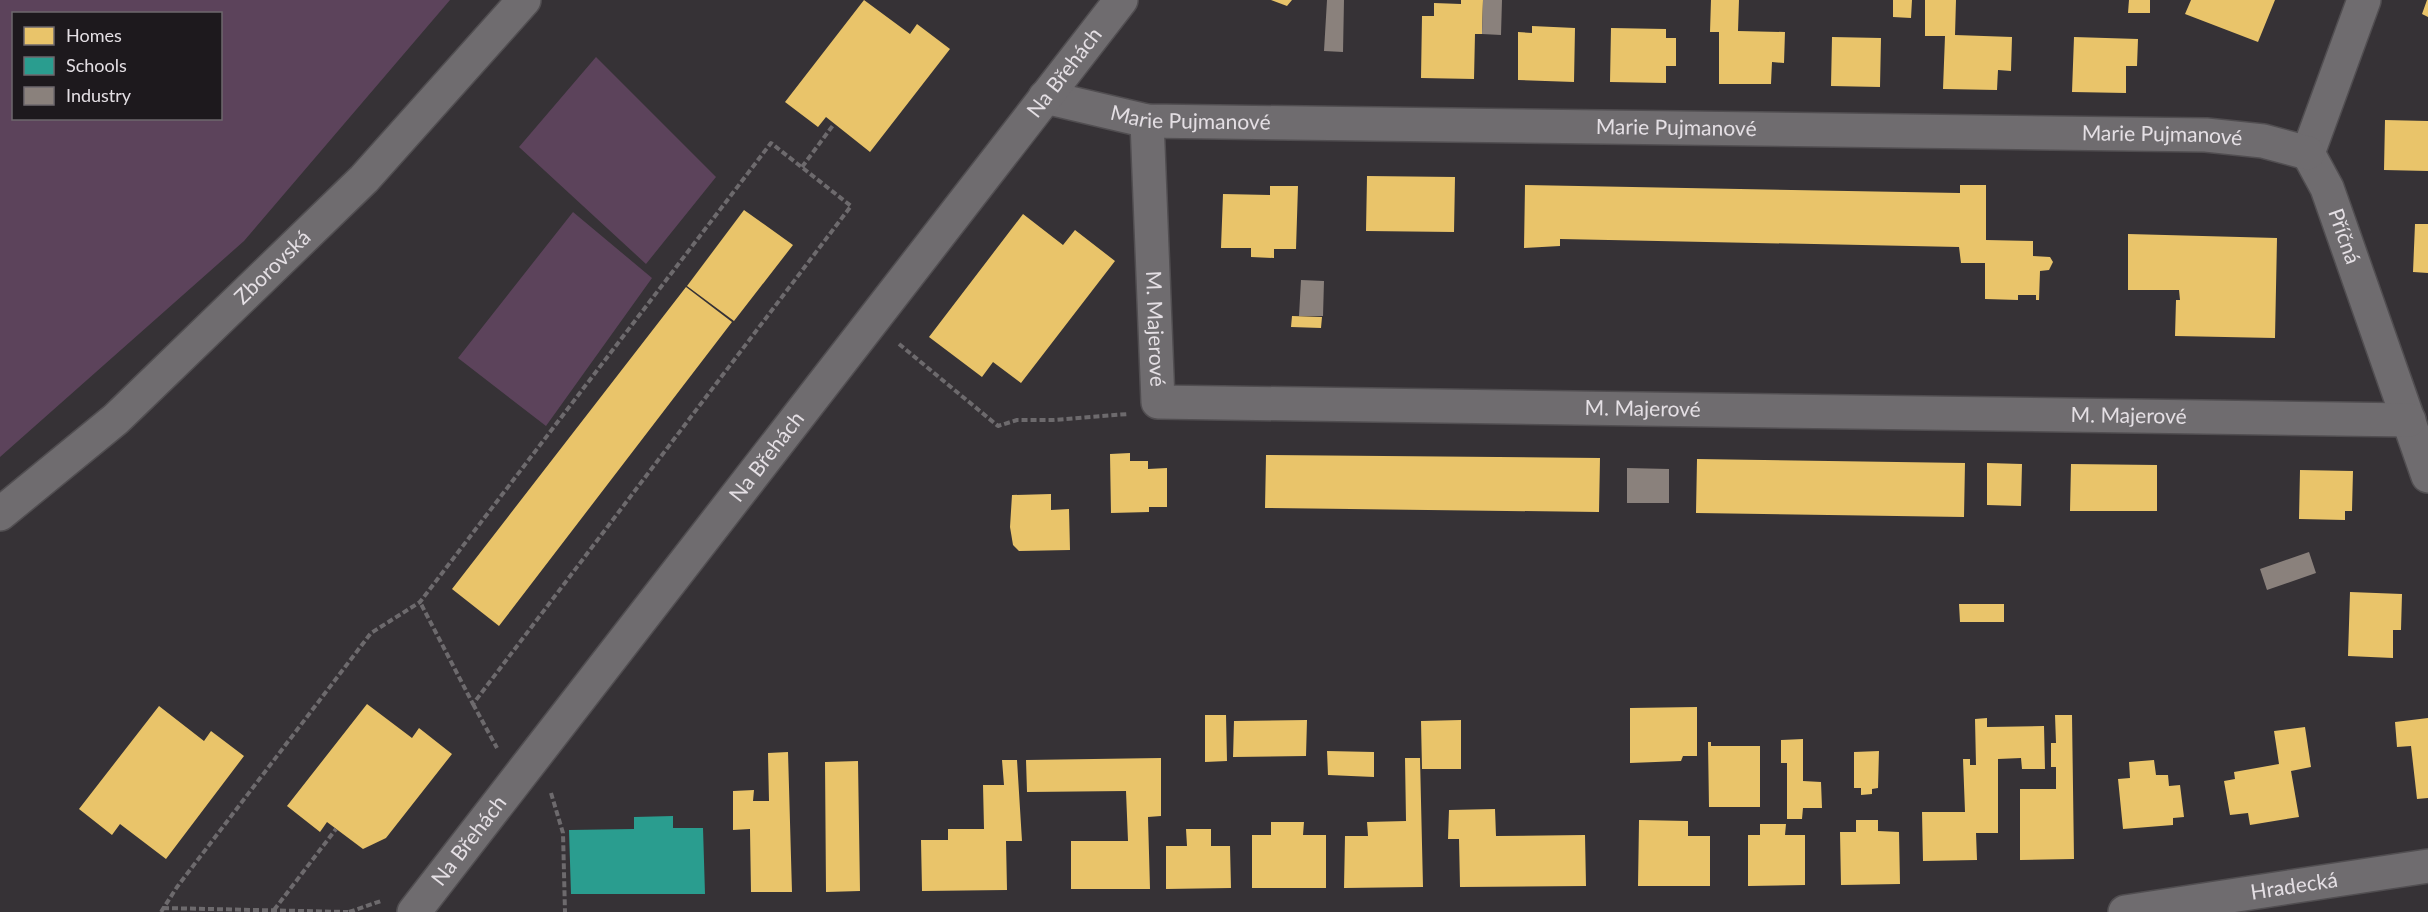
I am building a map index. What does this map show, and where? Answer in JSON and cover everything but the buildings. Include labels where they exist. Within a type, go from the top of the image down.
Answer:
[{"type":"street","name":"Zborovská","points":[[0,514],[116,419],[364,179],[524,0]]},
{"type":"street","name":"Na Břehách","points":[[414,912],[1120,0]]},
{"type":"street","points":[[2308,153],[2364,0]]},
{"type":"street","name":"Marie Pujmanové","points":[[1045,97],[1148,121],[2206,135],[2263,141],[2308,153]]},
{"type":"street","name":"M. Majerové","points":[[1148,121],[1158,402],[2409,420]]},
{"type":"street","name":"Příčná","points":[[2308,153],[2327,188],[2428,476]]},
{"type":"street","name":"Hradecká","points":[[2124,912],[2428,866]]},
{"type":"path","points":[[802,167],[834,124]]},
{"type":"path","points":[[162,910],[371,633],[420,602],[771,143],[851,206],[473,704],[420,602]]},
{"type":"path","points":[[891,338],[998,426],[1017,420],[1053,420],[1130,413]]},
{"type":"path","points":[[549,787],[564,833],[565,912]]},
{"type":"path","points":[[274,911],[336,829]]},
{"type":"path","points":[[162,910],[348,912]]},
{"type":"shaded area","points":[[0,0],[450,0],[244,241],[0,457]]},
{"type":"shaded area","points":[[596,57],[716,177],[646,264],[519,147]]},
{"type":"shaded area","points":[[573,212],[652,278],[546,426],[458,358]]}]
